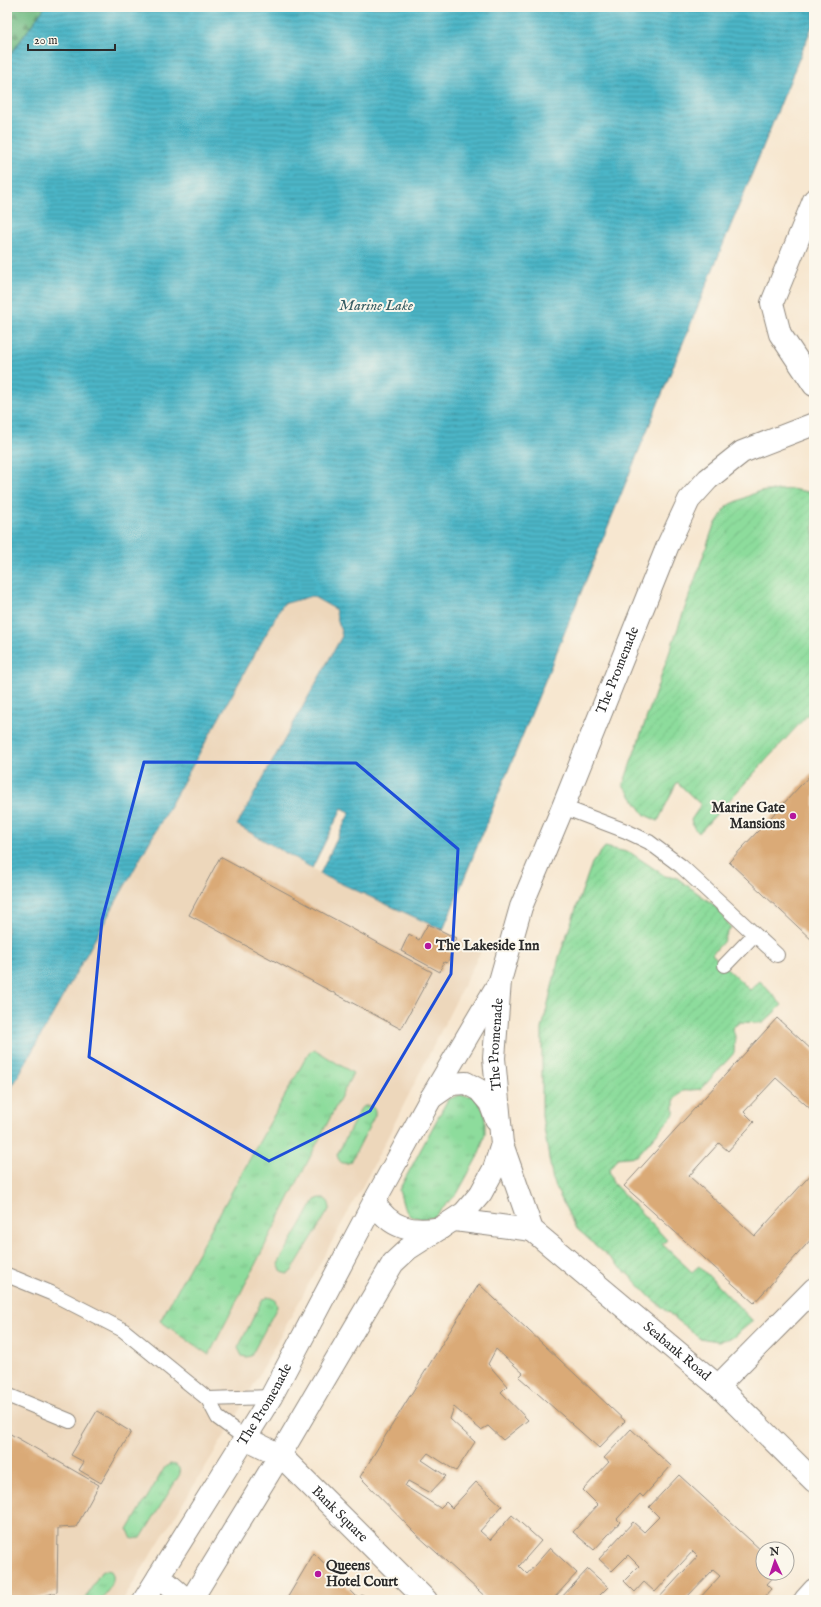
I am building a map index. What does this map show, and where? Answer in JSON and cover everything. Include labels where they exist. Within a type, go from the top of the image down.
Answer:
[{"type":"main road","points":[[814,200],[772,303],[780,334],[814,385]]},
{"type":"main road","name":"The Promenade","points":[[191,1600],[280,1455],[393,1263],[408,1249],[464,1213],[482,1193],[494,1169],[501,1138],[494,1058],[500,981],[522,907],[668,545],[689,500],[708,479],[742,452],[814,424]]},
{"type":"main road","name":"The Promenade","points":[[144,1600],[271,1397],[431,1098],[500,981]]},
{"type":"main road","name":"The Promenade","points":[[431,1098],[451,1084],[466,1083],[479,1090],[490,1103],[501,1138]]},
{"type":"main road","points":[[374,1202],[386,1218],[396,1225],[424,1231],[449,1224],[532,1230],[501,1138]]},
{"type":"main road","name":"Seabank Road","points":[[532,1230],[718,1386],[814,1481]]},
{"type":"main road","points":[[718,1386],[814,1289]]},
{"type":"main road","name":"Bank Square","points":[[245,1438],[280,1455],[426,1600]]},
{"type":"main road","points":[[159,1576],[187,1600]]},
{"type":"main road","points":[[805,1600],[814,1590]]},
{"type":"lane","points":[[563,807],[626,831],[649,842],[681,866],[777,955]]},
{"type":"lane","points":[[725,965],[754,935]]},
{"type":"lane","points":[[7,1275],[51,1293],[123,1330],[208,1399],[218,1418],[245,1438]]},
{"type":"lane","points":[[7,1395],[70,1421]]},
{"type":"lane","points":[[208,1399],[271,1397]]},
{"type":"highlighted area","points":[[144,762],[356,763],[458,849],[451,974],[370,1111],[269,1161],[89,1057],[102,920]]},
{"type":"shaded area","points":[[312,596],[335,609],[342,636],[237,825],[320,874],[482,949],[370,1172],[235,1419],[123,1600],[7,1600],[7,1096],[282,604]]},
{"type":"green space","points":[[7,7],[45,7],[7,59]]},
{"type":"green space","points":[[791,489],[814,493],[814,708],[699,833],[694,828],[691,820],[701,805],[677,782],[658,821],[645,815],[623,785],[713,528],[727,506],[757,492]]},
{"type":"green space","points":[[605,847],[631,853],[665,876],[677,878],[714,905],[731,927],[723,942],[712,954],[750,990],[760,981],[782,1005],[763,1023],[740,1022],[732,1028],[735,1036],[734,1053],[701,1089],[683,1091],[674,1100],[674,1114],[637,1156],[617,1158],[609,1170],[613,1183],[667,1240],[662,1244],[692,1272],[699,1266],[753,1321],[732,1338],[718,1341],[699,1338],[650,1297],[630,1276],[575,1227],[553,1182],[542,1116],[542,1029],[559,957],[592,863]]},
{"type":"green space","points":[[314,1049],[353,1073],[209,1355],[160,1321],[309,1052]]},
{"type":"green space","points":[[460,1095],[474,1096],[485,1113],[485,1134],[479,1154],[457,1194],[434,1217],[423,1219],[410,1216],[404,1208],[399,1190],[448,1099]]},
{"type":"green space","points":[[371,1106],[375,1110],[375,1115],[351,1162],[342,1163],[337,1155],[361,1108]]},
{"type":"green space","points":[[320,1198],[327,1201],[330,1208],[291,1272],[287,1274],[282,1272],[278,1264],[315,1200]]},
{"type":"green space","points":[[267,1297],[274,1300],[277,1307],[251,1356],[242,1356],[238,1348],[262,1300]]},
{"type":"green space","points":[[170,1464],[176,1465],[179,1468],[180,1474],[141,1538],[132,1539],[128,1530],[165,1467]]},
{"type":"green space","points":[[106,1570],[111,1571],[113,1578],[111,1586],[101,1600],[84,1600],[101,1572]]},
{"type":"water","name":"Marine Lake","points":[[45,7],[814,7],[814,22],[443,930],[320,874],[350,812],[342,808],[312,868],[237,825],[342,636],[335,609],[312,596],[283,604],[7,1096],[7,59]]},
{"type":"building","name":"Marine Gate Mansions","points":[[814,771],[814,942],[729,862]]},
{"type":"building","points":[[220,857],[432,972],[401,1029],[189,915]]},
{"type":"building","name":"The Lakeside Inn","points":[[428,924],[456,938],[449,952],[452,953],[447,963],[444,962],[440,972],[401,951],[409,934],[419,940]]},
{"type":"building","points":[[777,1018],[814,1052],[814,1112],[776,1078],[744,1112],[754,1122],[728,1151],[719,1143],[689,1176],[755,1236],[814,1171],[814,1236],[754,1303],[624,1186]]},
{"type":"building","points":[[479,1284],[625,1421],[599,1448],[519,1377],[523,1373],[496,1349],[488,1364],[507,1386],[501,1392],[528,1420],[503,1440],[488,1426],[481,1430],[454,1407],[450,1419],[475,1442],[456,1471],[428,1453],[422,1460],[446,1476],[430,1493],[408,1481],[405,1486],[440,1508],[446,1502],[452,1508],[476,1482],[502,1506],[480,1531],[490,1540],[512,1515],[541,1541],[519,1566],[527,1574],[550,1548],[577,1573],[554,1598],[556,1600],[489,1600],[416,1534],[360,1477]]},
{"type":"building","points":[[97,1411],[131,1432],[101,1483],[79,1470],[84,1462],[71,1455]]},
{"type":"building","points":[[631,1429],[671,1466],[643,1497],[640,1494],[617,1519],[620,1522],[594,1550],[573,1532],[598,1505],[583,1490],[609,1462],[604,1458]]},
{"type":"building","points":[[7,1432],[99,1485],[76,1527],[58,1528],[57,1592],[30,1600],[7,1600]]},
{"type":"building","points":[[679,1475],[755,1545],[755,1581],[770,1581],[767,1584],[772,1589],[762,1600],[698,1600],[720,1576],[713,1570],[684,1600],[657,1600],[698,1556],[693,1551],[655,1592],[644,1582],[635,1592],[624,1581],[639,1566],[628,1555],[612,1571],[599,1559],[633,1522],[644,1532],[659,1517],[649,1507]]},
{"type":"building","name":"Queens Hotel Court","points":[[314,1553],[358,1598],[362,1595],[368,1600],[286,1600]]},
{"type":"building","points":[[588,1569],[608,1587],[595,1600],[559,1600]]},
{"type":"place","name":"Marine Gate Mansions","points":[[793,816]]},
{"type":"place","name":"The Lakeside Inn","points":[[428,946]]},
{"type":"place","name":"Queens Hotel Court","points":[[318,1574]]}]
